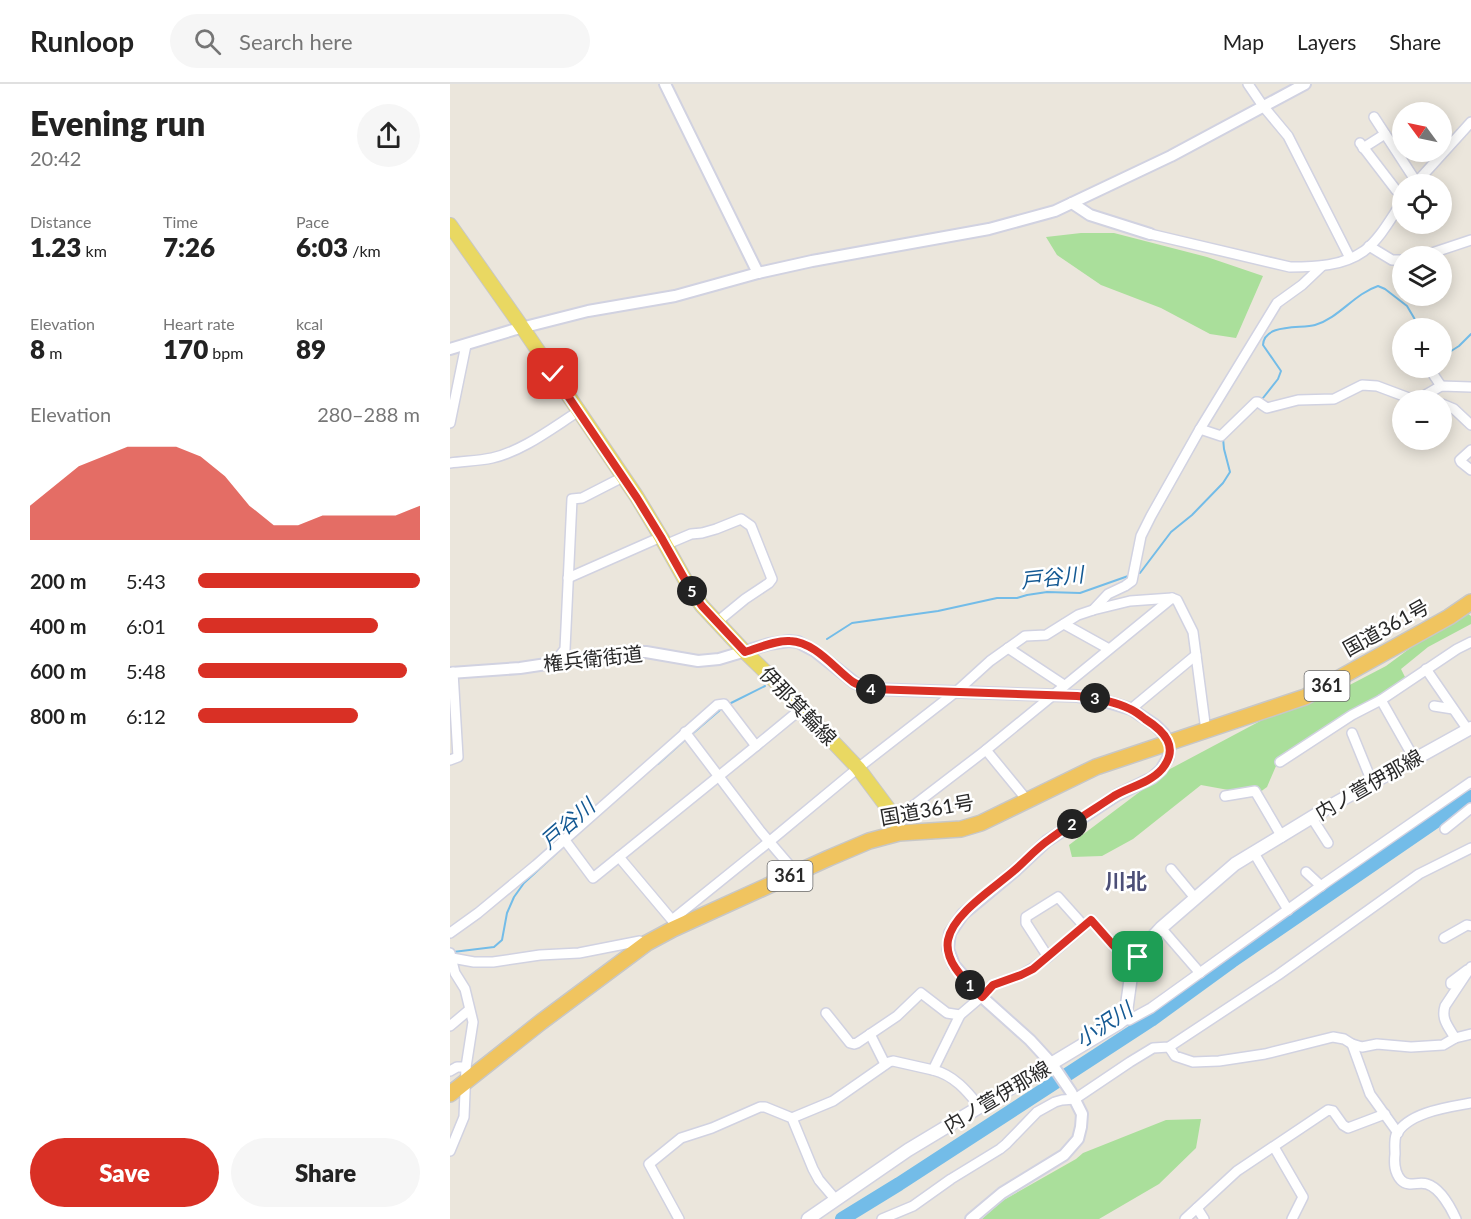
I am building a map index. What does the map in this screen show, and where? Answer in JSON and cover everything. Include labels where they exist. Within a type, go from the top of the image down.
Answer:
[{"type":"highway","name":"国道361号","points":[[450,1094],[465,1075],[541,1022],[672,924],[796,873],[898,826],[961,829],[981,823],[1096,767],[1305,697],[1449,617],[1471,602]]},
{"type":"main road","name":"伊那箕輪線","points":[[450,225],[623,477],[692,592],[745,652],[858,768],[898,826]]},
{"type":"main road","name":"内ノ萱伊那線","points":[[808,1219],[908,1150],[1053,1066],[1119,1023],[1124,1018],[1134,965],[1148,942],[1235,864],[1372,782],[1469,729]]},
{"type":"street","points":[[664,84],[758,273]]},
{"type":"street","points":[[1248,84],[1288,136],[1350,258]]},
{"type":"street","points":[[450,349],[522,327],[588,311],[675,296],[812,261],[989,229],[1055,211],[1171,156],[1305,84]]},
{"type":"street","points":[[1374,117],[1410,174]]},
{"type":"street","points":[[1425,174],[1471,122]]},
{"type":"street","points":[[1385,134],[1361,145],[1392,185]]},
{"type":"street","points":[[1072,203],[1090,215],[1150,234],[1290,267],[1322,266],[1350,258],[1369,246],[1392,217]]},
{"type":"street","points":[[1452,246],[1471,240]]},
{"type":"street","points":[[1369,246],[1392,260]]},
{"type":"street","points":[[1093,610],[1108,594],[1125,586],[1133,575],[1141,536],[1200,429],[1277,303],[1302,285],[1322,266]]},
{"type":"street","points":[[450,423],[466,345]]},
{"type":"street","points":[[1436,378],[1441,386]]},
{"type":"street","points":[[1200,429],[1221,436],[1256,402],[1267,408],[1298,400],[1334,399],[1362,385],[1377,386],[1392,392]]},
{"type":"street","points":[[1434,390],[1441,386],[1471,387]]},
{"type":"street","points":[[1452,408],[1471,425]]},
{"type":"street","points":[[450,463],[491,458],[504,454],[530,442],[579,411]]},
{"type":"street","points":[[1471,450],[1460,460],[1471,470]]},
{"type":"street","points":[[555,662],[565,649],[572,499],[582,498],[623,477]]},
{"type":"street","points":[[568,578],[663,541],[717,529],[741,519],[751,526],[772,579],[770,583],[745,599],[717,622]]},
{"type":"street","points":[[898,826],[1051,695],[1172,598]]},
{"type":"street","points":[[619,857],[672,924],[858,768],[957,691],[990,661],[1025,636],[1046,635],[1078,615],[1130,601],[1172,598],[1177,600],[1190,622],[1206,731]]},
{"type":"street","points":[[1064,624],[1109,649]]},
{"type":"street","name":"権兵衛街道","points":[[452,673],[520,668],[626,652],[646,652],[698,661],[718,659],[769,644],[789,641],[798,642],[815,651],[855,683],[871,689],[1077,696],[1098,699],[1131,709],[1155,725],[1170,744]]},
{"type":"street","points":[[1280,762],[1471,642]]},
{"type":"street","points":[[1008,648],[1064,686]]},
{"type":"street","points":[[1131,709],[1196,655]]},
{"type":"street","points":[[1426,669],[1469,729]]},
{"type":"street","points":[[450,760],[458,757],[452,673]]},
{"type":"street","points":[[1381,700],[1415,760]]},
{"type":"street","points":[[450,933],[566,842],[687,735],[717,705],[724,704],[756,746]]},
{"type":"street","points":[[1434,706],[1453,709]]},
{"type":"street","points":[[566,842],[593,878],[801,709]]},
{"type":"street","points":[[1352,733],[1372,782]]},
{"type":"street","points":[[687,735],[760,832],[796,873]]},
{"type":"street","points":[[970,1219],[1002,1193],[1064,1155],[1078,1139],[1082,1114],[1053,1066],[1030,1040],[960,974],[949,954],[949,938],[963,914],[1047,841],[1117,795],[1152,778],[1161,770],[1168,758],[1170,744]]},
{"type":"street","points":[[986,750],[1027,800]]},
{"type":"street","points":[[1124,1018],[1129,1020],[1151,1008],[1321,886],[1471,783]]},
{"type":"street","points":[[1225,796],[1255,791],[1282,837]]},
{"type":"street","points":[[1445,829],[1471,808]]},
{"type":"street","points":[[1312,818],[1328,843]]},
{"type":"street","points":[[882,1219],[913,1206],[1000,1149],[1037,1112],[1055,1102],[1073,1096],[1153,1048],[1169,1047],[1278,975],[1419,874],[1471,848]]},
{"type":"street","points":[[1254,853],[1287,910]]},
{"type":"street","points":[[1171,870],[1195,898]]},
{"type":"street","points":[[1306,872],[1321,886]]},
{"type":"street","points":[[1048,957],[1026,923],[1026,917],[1058,897],[1084,926]]},
{"type":"street","points":[[933,1070],[960,1015],[993,985],[1021,975],[1048,957],[1091,920],[1134,965]]},
{"type":"street","points":[[1444,938],[1467,925],[1471,926]]},
{"type":"street","points":[[1161,928],[1200,973]]},
{"type":"street","points":[[450,1151],[464,1117],[465,1075],[473,1022],[465,989],[455,973],[451,956],[474,962],[493,962],[540,955],[579,953],[640,941],[647,943]]},
{"type":"street","points":[[1451,984],[1471,967],[1444,1010],[1443,1016],[1455,1038]]},
{"type":"street","points":[[826,1013],[850,1043],[854,1044],[897,1016],[921,993],[947,1013],[960,1015]]},
{"type":"street","points":[[450,1026],[469,1010]]},
{"type":"street","points":[[870,1034],[885,1064]]},
{"type":"street","points":[[1169,1047],[1175,1056],[1193,1062],[1219,1061],[1265,1054],[1333,1037],[1362,1047],[1377,1044],[1430,1047],[1443,1045],[1455,1038],[1471,1034]]},
{"type":"street","points":[[1352,1044],[1370,1094],[1398,1133]]},
{"type":"street","points":[[679,1219],[649,1164],[681,1138],[712,1128],[760,1107],[792,1118],[833,1101],[885,1064],[893,1061],[941,1072],[959,1083],[980,1107]]},
{"type":"street","points":[[450,1071],[457,1067],[465,1075]]},
{"type":"street","points":[[1456,1219],[1450,1205],[1440,1193],[1427,1184],[1414,1185],[1403,1182],[1395,1173],[1395,1138],[1406,1124],[1418,1116],[1471,1103]]},
{"type":"street","points":[[1185,1219],[1237,1171],[1328,1110],[1333,1111],[1348,1128],[1385,1114]]},
{"type":"street","points":[[792,1118],[813,1169],[836,1200]]},
{"type":"street","points":[[1274,1147],[1303,1197],[1292,1219]]},
{"type":"street","points":[[1197,1208],[1204,1219]]},
{"type":"green space","points":[[1081,233],[1114,233],[1207,257],[1263,276],[1236,338],[1210,334],[1161,308],[1101,285],[1057,255],[1046,237]]},
{"type":"green space","points":[[1467,613],[1471,616],[1471,624],[1428,647],[1401,669],[1406,679],[1397,690],[1340,719],[1276,766],[1267,787],[1256,795],[1201,785],[1133,839],[1102,856],[1072,857],[1069,845],[1170,769],[1283,709],[1342,689],[1386,666],[1443,624]]},
{"type":"green space","points":[[1201,1119],[1196,1148],[1159,1184],[1099,1219],[982,1219],[1002,1201],[1083,1153],[1166,1120]]},
{"type":"waterway","name":"戸谷川","points":[[1263,398],[1278,379],[1281,371],[1263,345],[1270,333],[1284,328],[1324,322],[1361,294],[1378,286],[1407,306],[1414,318]]},
{"type":"waterway","name":"戸谷川","points":[[1452,350],[1471,334]]},
{"type":"waterway","name":"戸谷川","points":[[1137,573],[1140,573],[1171,532],[1192,515],[1223,483],[1230,472],[1223,438]]},
{"type":"waterway","name":"戸谷川","points":[[827,639],[852,623],[938,611],[997,598],[1017,598],[1047,592],[1080,593],[1131,575]]},
{"type":"waterway","name":"戸谷川","points":[[731,703],[765,686]]},
{"type":"waterway","name":"戸谷川","points":[[692,734],[720,710]]},
{"type":"waterway","name":"戸谷川","points":[[658,764],[687,738]]},
{"type":"waterway","name":"小沢川","points":[[842,1219],[1151,1020],[1232,961],[1471,797]]},
{"type":"waterway","name":"戸谷川","points":[[453,952],[494,947],[502,940],[507,913],[514,897],[524,883],[561,849]]},
{"type":"district","name":"川北","points":[[1126,882]]},
{"type":"route","points":[[553,374],[637,498],[692,592],[745,652],[769,644],[798,642],[825,658],[855,683],[871,689],[1077,696],[1098,699],[1131,709],[1155,725],[1170,744],[1168,758],[1161,770],[1152,778],[1117,795],[1047,841],[963,914],[952,928],[948,944],[954,965],[982,997],[998,982],[1033,969],[1091,920],[1134,965],[1138,957]]}]
